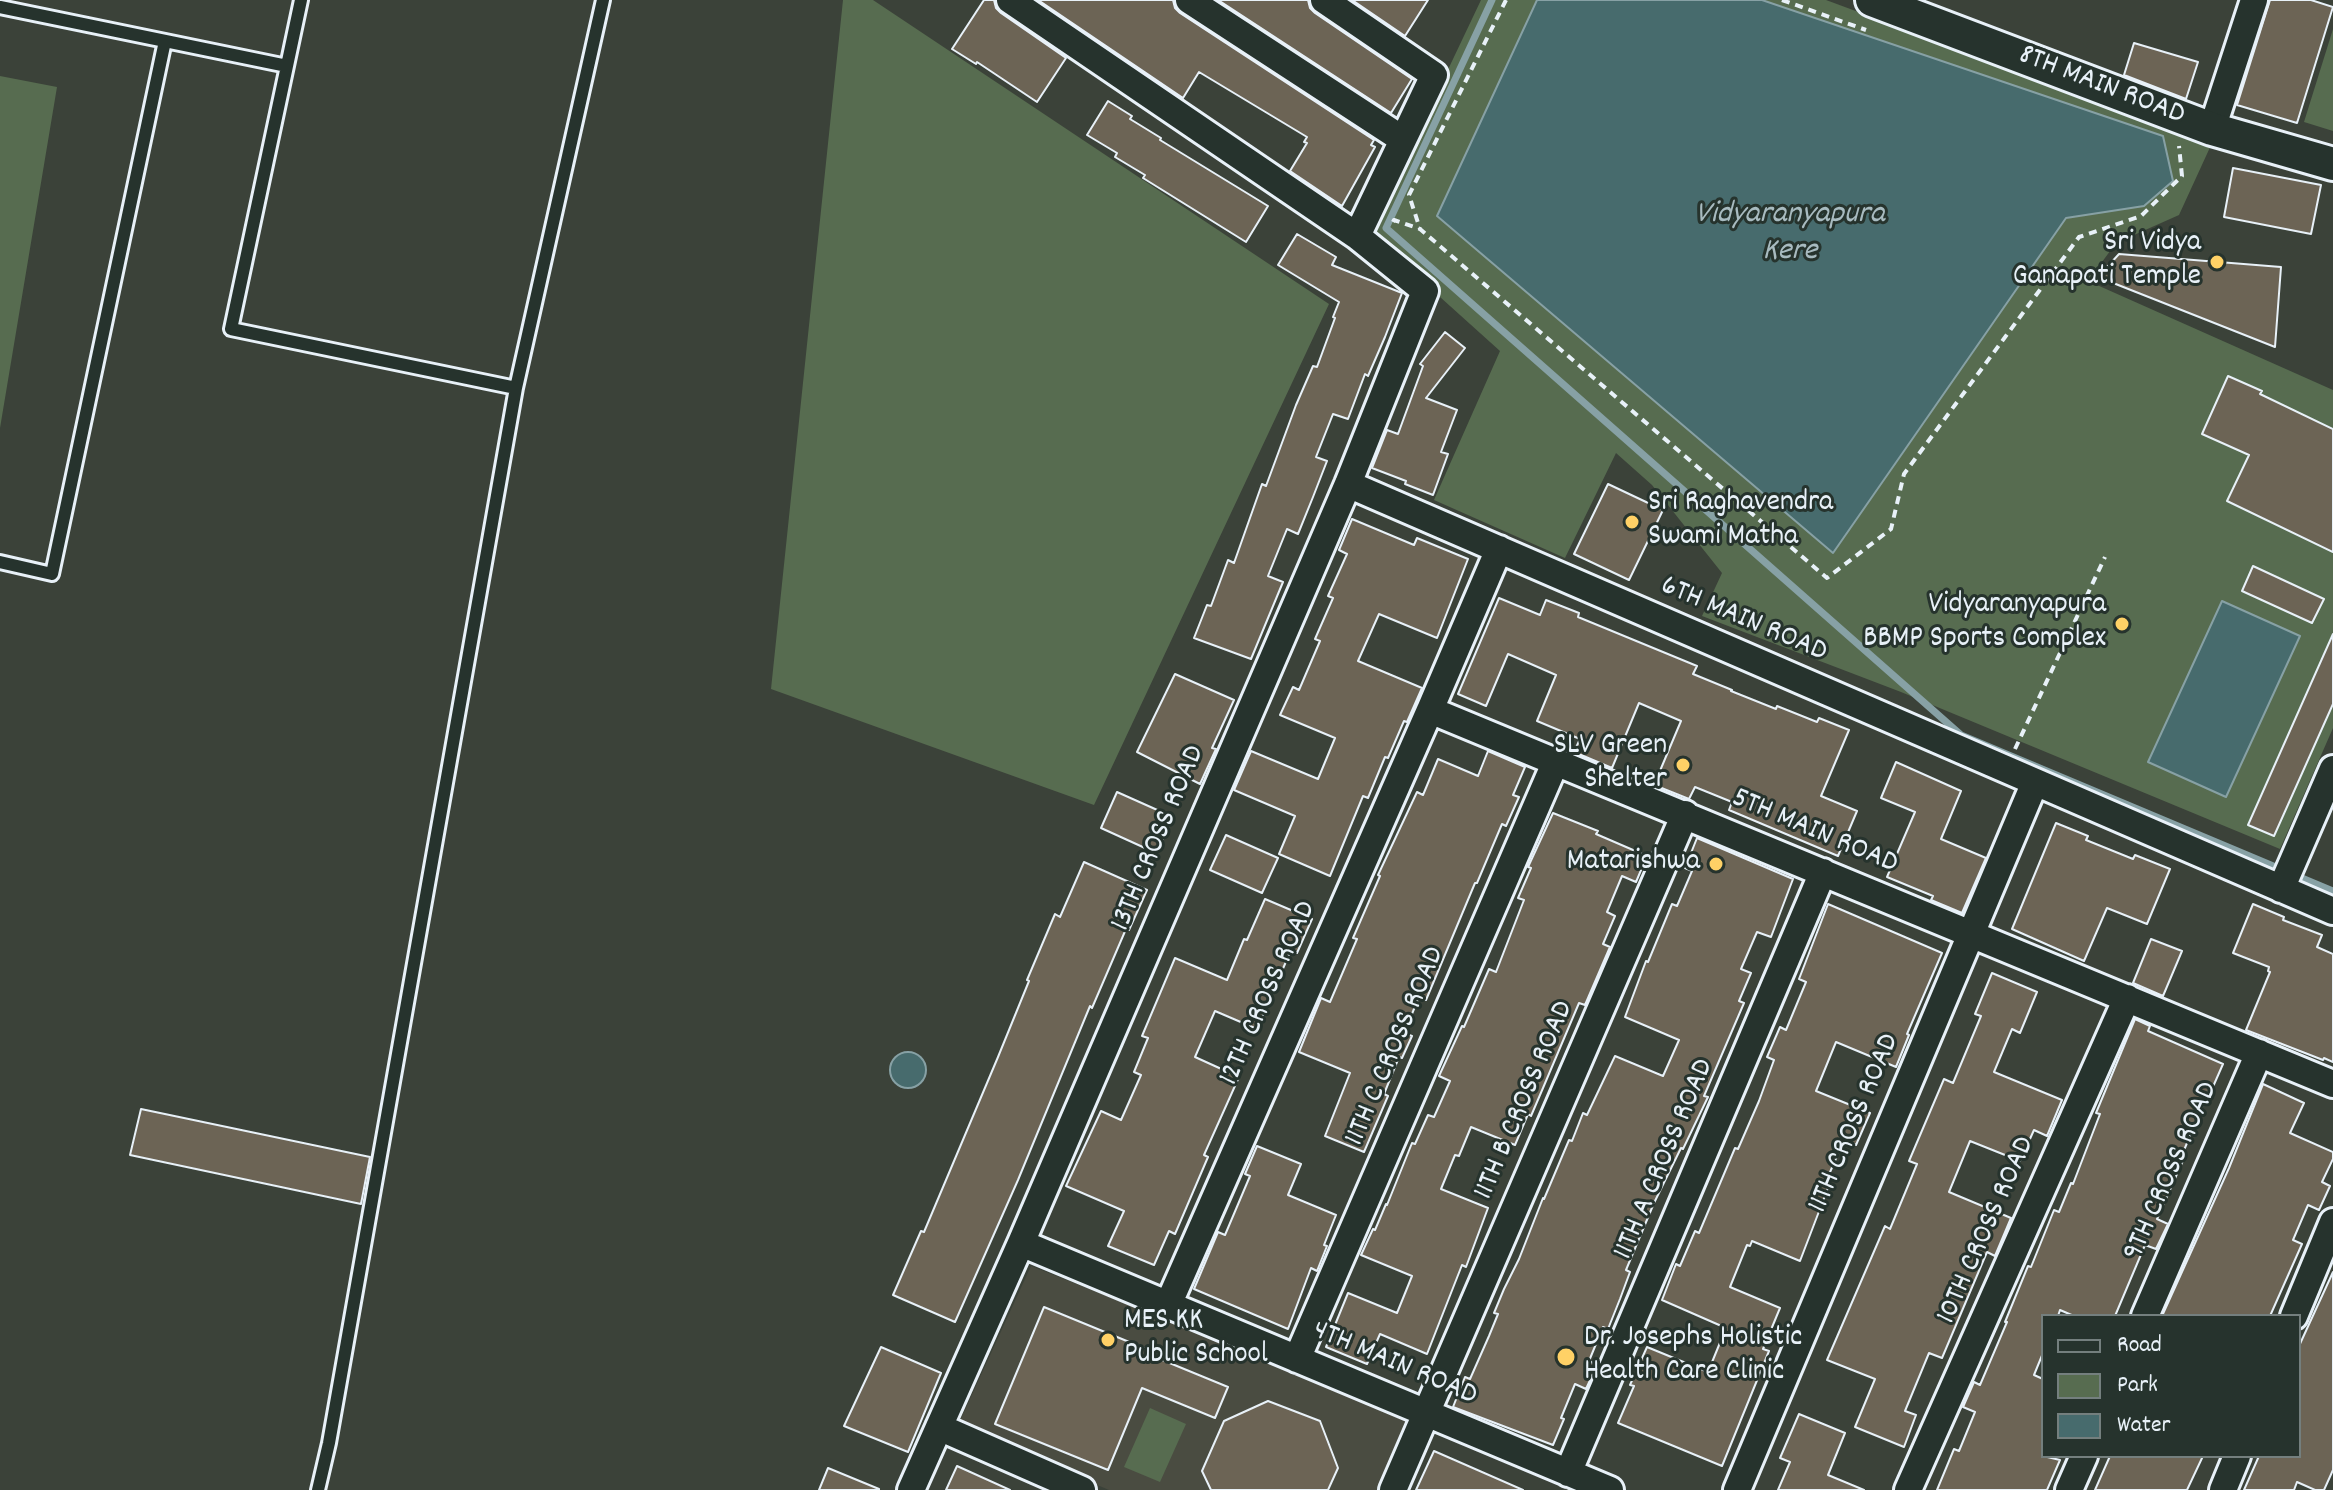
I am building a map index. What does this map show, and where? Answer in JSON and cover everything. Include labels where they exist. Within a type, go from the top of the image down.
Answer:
[{"type":"street","points":[[1010,0],[1367,244],[1402,139],[1434,75],[1324,0]]},
{"type":"street","points":[[1189,0],[1402,139]]},
{"type":"street","points":[[2212,129],[2254,0]]},
{"type":"street","name":"8TH MAIN ROAD","points":[[1871,16],[2212,129],[2333,164]]},
{"type":"street","name":"13TH CROSS ROAD","points":[[911,1490],[1021,1243],[1348,484],[1425,291],[1367,244]]},
{"type":"street","name":"6TH MAIN ROAD","points":[[1348,484],[2035,782],[2290,869],[2333,911]]},
{"type":"street","points":[[1430,710],[1499,549]]},
{"type":"street","name":"5TH MAIN ROAD","points":[[1430,710],[2333,1084]]},
{"type":"street","name":"12TH CROSS ROAD","points":[[1168,1305],[1430,710]]},
{"type":"street","name":"11TH C CROSS ROAD","points":[[1297,1359],[1556,761]]},
{"type":"street","points":[[2290,869],[2333,769]]},
{"type":"street","name":"11TH CROSS ROAD","points":[[1737,1490],[2035,782]]},
{"type":"street","name":"11TH B CROSS ROAD","points":[[1393,1490],[1685,814]]},
{"type":"street","name":"11TH A CROSS ROAD","points":[[1568,1473],[1823,872]]},
{"type":"street","name":"10TH CROSS ROAD","points":[[1908,1490],[2127,998]]},
{"type":"street","name":"9TH CROSS ROAD","points":[[2146,1314],[2259,1053]]},
{"type":"street","points":[[2295,1314],[2333,1222]]},
{"type":"street","name":"4TH MAIN ROAD","points":[[1021,1243],[1610,1490]]},
{"type":"street","points":[[939,1427],[1082,1490]]},
{"type":"street","points":[[2069,1490],[2083,1458]]},
{"type":"street","points":[[2223,1490],[2236,1458]]},
{"type":"lane","points":[[301,0],[231,329],[516,388]]},
{"type":"lane","points":[[318,1490],[516,388],[603,0]]},
{"type":"lane","points":[[0,7],[287,66]]},
{"type":"lane","points":[[0,562],[52,574],[165,41]]},
{"type":"path","points":[[1420,229],[1409,195],[1506,0]]},
{"type":"path","points":[[1782,0],[1871,16]]},
{"type":"path","points":[[1367,244],[1394,220],[1420,229],[1827,578],[1891,529],[1904,474],[2079,237],[2141,216],[2182,176],[2179,141]]},
{"type":"path","points":[[2006,769],[2105,557]]},
{"type":"shaded area","name":"MES KK Public School","points":[[1031,1266],[1409,1415],[1377,1490],[1109,1490],[958,1425]]},
{"type":"green space","points":[[843,0],[873,0],[1329,304],[1094,805],[771,689]]},
{"type":"green space","points":[[1481,0],[1537,0],[1438,216],[1833,553],[2066,218],[2144,206],[2163,136],[1762,0],[1826,0],[2212,143],[2179,215],[2116,243],[2088,281],[2333,390],[2333,728],[2280,849],[1901,692],[1702,616],[1722,573],[1652,485],[1616,453],[1565,558],[1434,500],[1500,351],[1370,234]]},
{"type":"green space","points":[[2333,29],[2333,131],[2304,122]]},
{"type":"green space","points":[[0,76],[57,87],[0,428]]},
{"type":"green space","points":[[1150,1408],[1186,1424],[1160,1482],[1124,1467]]},
{"type":"water","name":"Vidyaranyapura Kere","points":[[1537,0],[1762,0],[2163,136],[2173,181],[2144,206],[2066,218],[1833,553],[1437,216]]},
{"type":"water","points":[[2222,601],[2300,636],[2226,797],[2148,762]]},
{"type":"water","points":[[908,1052],[920,1058],[926,1070],[920,1082],[908,1088],[896,1082],[890,1070],[896,1058]]},
{"type":"building","points":[[984,0],[994,0],[1001,13],[1066,58],[1037,102],[952,49]]},
{"type":"building","points":[[1038,0],[1173,0],[1180,13],[1374,140],[1371,145],[1375,147],[1342,206],[1290,171],[1307,143],[1304,142],[1307,137],[1199,72],[1183,98]]},
{"type":"building","points":[[1218,0],[1308,0],[1315,13],[1412,79],[1391,113]]},
{"type":"building","points":[[1352,0],[1428,0],[1405,36]]},
{"type":"building","points":[[2270,0],[2311,0],[2333,7],[2297,123],[2237,105]]},
{"type":"building","points":[[2134,43],[2198,62],[2186,99],[2124,75]]},
{"type":"building","points":[[1108,101],[1132,116],[1130,119],[1160,140],[1268,206],[1246,242],[1143,178],[1145,175],[1115,157],[1117,153],[1087,135]]},
{"type":"building","points":[[2233,168],[2321,185],[2311,234],[2224,217]]},
{"type":"building","points":[[1297,234],[1336,257],[1332,265],[1402,293],[1348,419],[1333,414],[1316,457],[1327,461],[1313,497],[1298,534],[1287,529],[1268,576],[1283,582],[1251,659],[1194,638],[1207,605],[1211,606],[1228,560],[1234,563],[1262,484],[1266,486],[1296,405],[1313,366],[1317,367],[1335,318],[1339,302],[1278,265]]},
{"type":"building","points":[[2119,254],[2281,267],[2275,347],[2098,277]]},
{"type":"building","points":[[1445,332],[1465,348],[1426,398],[1457,410],[1441,452],[1448,454],[1433,495],[1372,468],[1387,430],[1398,434],[1423,366],[1420,364]]},
{"type":"building","points":[[2228,376],[2333,429],[2333,552],[2227,501],[2249,455],[2202,434]]},
{"type":"building","points":[[1608,484],[1663,510],[1629,580],[1574,554]]},
{"type":"building","points":[[1352,519],[1414,545],[1417,538],[1468,559],[1437,638],[1379,614],[1358,661],[1422,688],[1388,758],[1385,757],[1368,798],[1363,796],[1330,876],[1279,854],[1295,816],[1234,790],[1251,751],[1318,779],[1335,738],[1280,715],[1293,687],[1299,690],[1320,641],[1315,639],[1333,598],[1328,596],[1347,554],[1339,550]]},
{"type":"building","points":[[2253,566],[2324,599],[2312,623],[2242,591]]},
{"type":"building","points":[[1499,598],[1540,615],[1546,600],[1579,613],[1578,617],[1697,666],[1693,674],[1731,691],[1776,709],[1777,706],[1817,722],[1819,718],[1849,730],[1821,796],[1857,811],[1838,856],[1729,810],[1732,802],[1695,787],[1689,799],[1654,785],[1681,721],[1639,703],[1612,768],[1574,752],[1580,739],[1537,721],[1556,675],[1508,654],[1486,706],[1458,694]]},
{"type":"building","points":[[2333,634],[2333,704],[2274,836],[2248,825]]},
{"type":"building","points":[[1175,674],[1234,700],[1200,784],[1137,752]]},
{"type":"building","points":[[1488,751],[1525,767],[1513,795],[1519,797],[1506,826],[1502,824],[1426,1000],[1419,997],[1404,1033],[1412,1036],[1402,1058],[1399,1057],[1384,1094],[1388,1096],[1364,1152],[1325,1136],[1350,1073],[1299,1052],[1321,998],[1330,1002],[1357,939],[1353,938],[1378,875],[1417,792],[1423,795],[1438,759],[1478,776]]},
{"type":"building","points":[[1896,762],[1961,791],[1941,839],[1986,858],[1962,913],[1931,900],[1933,896],[1887,877],[1915,812],[1881,798]]},
{"type":"building","points":[[1117,792],[1173,817],[1156,853],[1101,828]]},
{"type":"building","points":[[1553,813],[1647,856],[1636,882],[1622,876],[1607,912],[1615,916],[1603,944],[1610,947],[1585,1005],[1579,1003],[1531,1116],[1528,1114],[1515,1145],[1471,1127],[1459,1156],[1455,1155],[1441,1189],[1488,1208],[1466,1267],[1462,1265],[1427,1354],[1380,1334],[1367,1364],[1326,1347],[1348,1293],[1397,1313],[1412,1276],[1361,1255],[1387,1205],[1412,1143],[1415,1144],[1428,1115],[1434,1117],[1450,1081],[1439,1076],[1489,969],[1496,972],[1524,900],[1518,898],[1531,868],[1528,867]]},
{"type":"building","points":[[2056,823],[2088,836],[2086,840],[2133,859],[2135,855],[2170,869],[2147,924],[2107,908],[2084,961],[2012,929]]},
{"type":"building","points":[[1226,835],[1278,858],[1262,893],[1210,870]]},
{"type":"building","points":[[1697,838],[1793,879],[1771,937],[1757,932],[1741,969],[1751,973],[1739,1001],[1744,1003],[1704,1096],[1708,1097],[1654,1203],[1626,1270],[1630,1272],[1608,1329],[1603,1327],[1589,1361],[1597,1365],[1586,1389],[1575,1384],[1553,1445],[1453,1407],[1465,1377],[1470,1379],[1489,1336],[1498,1314],[1494,1313],[1569,1140],[1572,1141],[1583,1113],[1587,1115],[1615,1056],[1663,1076],[1679,1040],[1625,1017],[1672,904],[1677,906],[1692,871],[1685,868]]},
{"type":"building","points":[[1084,862],[1147,890],[1129,930],[1126,929],[1092,1008],[1090,1006],[955,1322],[893,1295],[921,1231],[924,1232],[1055,914],[1060,917]]},
{"type":"building","points":[[1265,899],[1312,919],[1297,953],[1291,950],[1257,1029],[1215,1011],[1195,1057],[1239,1077],[1204,1155],[1208,1157],[1175,1234],[1169,1231],[1154,1265],[1108,1246],[1124,1211],[1066,1186],[1101,1111],[1121,1120],[1141,1075],[1134,1072],[1148,1038],[1142,1036],[1175,958],[1227,980]]},
{"type":"building","points":[[1828,904],[1942,953],[1896,1067],[1836,1042],[1816,1091],[1870,1113],[1856,1145],[1844,1140],[1824,1186],[1828,1188],[1800,1261],[1752,1241],[1750,1246],[1747,1245],[1730,1287],[1780,1308],[1763,1349],[1769,1351],[1722,1466],[1618,1423],[1647,1347],[1708,1372],[1726,1328],[1662,1300],[1676,1264],[1680,1266],[1695,1231],[1699,1233],[1735,1148],[1738,1149],[1759,1101],[1774,1060],[1767,1057],[1780,1027],[1786,1030],[1806,982],[1799,979]]},
{"type":"building","points":[[2253,904],[2322,935],[2317,947],[2333,954],[2333,1062],[2246,1030],[2270,972],[2269,967],[2233,953]]},
{"type":"building","points":[[2151,939],[2182,951],[2163,996],[2133,983]]},
{"type":"building","points":[[1992,973],[2037,992],[2020,1033],[2012,1029],[1994,1072],[2062,1100],[2047,1136],[2034,1130],[2020,1161],[1970,1141],[1949,1192],[2011,1218],[1995,1256],[1987,1252],[1942,1358],[1929,1353],[1905,1411],[1916,1415],[1904,1447],[1855,1427],[1875,1379],[1827,1360],[1885,1226],[1890,1229],[1917,1164],[1909,1161],[1944,1079],[1953,1083],[1981,1016],[1975,1014]]},
{"type":"building","points":[[2135,1019],[2150,1026],[2148,1031],[2223,1064],[2210,1088],[2157,1219],[2168,1224],[2156,1249],[2145,1245],[2116,1314],[2069,1314],[2060,1310],[2059,1314],[2041,1314],[2041,1358],[2034,1375],[2041,1378],[2041,1458],[2060,1460],[2047,1490],[1937,1490],[1954,1449],[1959,1451],[1975,1412],[1963,1407],[1974,1382],[1980,1385],[2054,1210],[2059,1212],[2073,1184],[2100,1114],[2096,1113]]},
{"type":"building","points":[[2263,1084],[2304,1103],[2290,1133],[2333,1152],[2333,1159],[2322,1182],[2330,1186],[2319,1210],[2308,1205],[2293,1240],[2302,1244],[2271,1314],[2163,1314]]},
{"type":"building","points":[[141,1109],[370,1157],[361,1204],[130,1155]]},
{"type":"building","points":[[1257,1146],[1301,1164],[1288,1195],[1336,1215],[1317,1271],[1311,1268],[1288,1329],[1194,1289],[1218,1232],[1225,1235],[1250,1176],[1245,1174]]},
{"type":"building","points":[[2333,1272],[2333,1470],[2324,1490],[2315,1490],[2297,1482],[2294,1490],[2244,1490],[2258,1458],[2301,1458],[2301,1342]]},
{"type":"building","points":[[1044,1307],[1156,1353],[1155,1357],[1228,1387],[1215,1418],[1142,1388],[1108,1470],[995,1424]]},
{"type":"building","points":[[881,1347],[941,1373],[908,1452],[844,1426]]},
{"type":"building","points":[[1268,1401],[1320,1421],[1338,1468],[1328,1490],[1211,1490],[1202,1471],[1224,1421]]},
{"type":"building","points":[[1799,1414],[1845,1433],[1828,1475],[1864,1490],[1778,1490],[1790,1462],[1780,1458]]},
{"type":"building","points":[[1434,1451],[1523,1490],[1416,1490]]},
{"type":"building","points":[[2109,1458],[2202,1458],[2187,1490],[2095,1490]]},
{"type":"building","points":[[957,1466],[1010,1490],[946,1490]]},
{"type":"building","points":[[828,1468],[879,1489],[879,1490],[819,1490]]},
{"type":"waterway","points":[[1492,0],[1386,228],[1961,735],[2333,891]]},
{"type":"place","name":"Sri Vidya Ganapati Temple","points":[[2217,262]]},
{"type":"place","name":"Sri Raghavendra Swami Matha","points":[[1632,522]]},
{"type":"place","name":"Vidyaranyapura BBMP Sports Complex","points":[[2122,624]]},
{"type":"place","name":"SLV Green Shelter","points":[[1683,765]]},
{"type":"place","name":"Matarishwa","points":[[1716,864]]},
{"type":"place","name":"MES KK Public School","points":[[1108,1340]]},
{"type":"place","name":"Dr. Josephs Holistic Health Care Clinic","points":[[1566,1357]]}]
